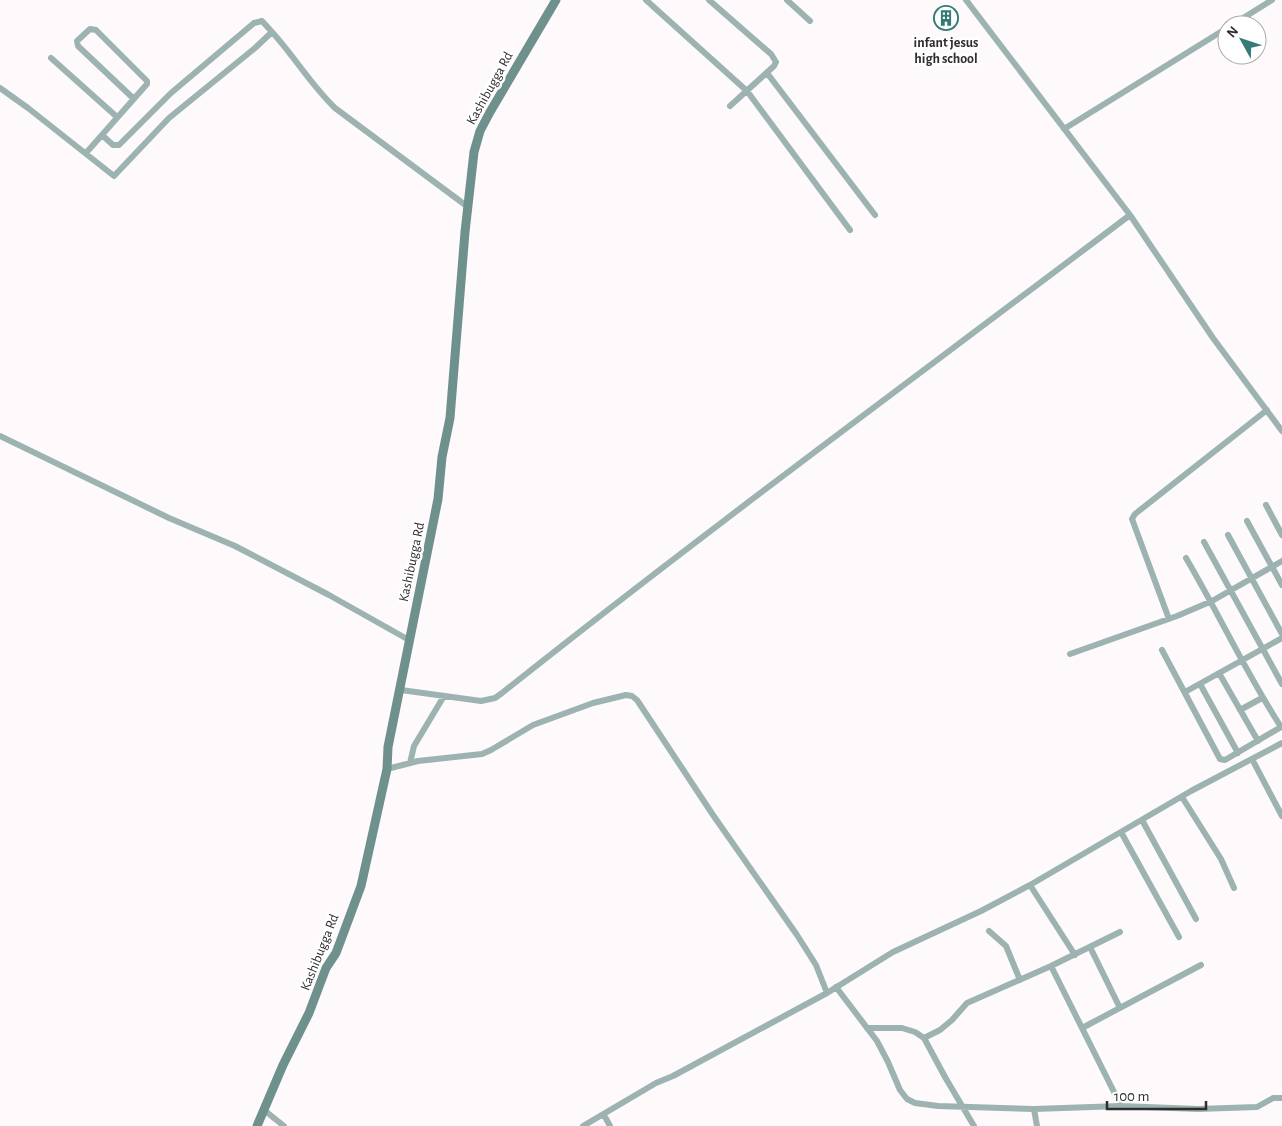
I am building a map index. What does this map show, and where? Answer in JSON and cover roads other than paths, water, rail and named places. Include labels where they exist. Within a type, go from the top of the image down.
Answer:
[{"type":"main road","name":"Kashibugga Rd","points":[[257,1126],[309,1013],[326,968],[336,953],[361,886],[387,768],[388,747],[438,499],[442,457],[450,418],[474,152],[480,131],[556,0]]},
{"type":"street","points":[[646,0],[747,91],[850,230]]},
{"type":"street","points":[[708,0],[775,58],[776,62],[767,73],[730,106]]},
{"type":"street","points":[[787,0],[810,21]]},
{"type":"street","points":[[966,0],[1130,215],[1213,338],[1282,431]]},
{"type":"street","points":[[1248,15],[1272,0]]},
{"type":"street","points":[[102,135],[113,145],[119,145],[171,93],[254,24],[262,21],[292,54],[319,91],[335,108],[468,207]]},
{"type":"street","points":[[86,153],[117,117],[134,99],[147,84],[146,79],[96,30],[86,30],[77,41],[78,46],[134,99]]},
{"type":"street","points":[[0,88],[114,176],[169,118],[272,32]]},
{"type":"street","points":[[1064,129],[1217,34]]},
{"type":"street","points":[[51,58],[117,117]]},
{"type":"street","points":[[767,73],[875,215]]},
{"type":"street","points":[[401,690],[481,701],[495,698],[758,493],[1130,215]]},
{"type":"street","points":[[1169,619],[1132,519],[1135,514],[1267,410]]},
{"type":"street","points":[[0,436],[169,518],[235,546],[329,595],[409,640]]},
{"type":"street","points":[[1266,506],[1282,535]]},
{"type":"street","points":[[1247,521],[1282,585]]},
{"type":"street","points":[[1185,692],[1242,661],[1282,636],[1228,535]]},
{"type":"street","points":[[1204,542],[1282,684]]},
{"type":"street","points":[[1162,650],[1220,759],[1225,760],[1281,727],[1262,698],[1212,601],[1186,558]]},
{"type":"street","points":[[1070,654],[1169,619],[1212,601],[1282,561]]},
{"type":"street","points":[[1219,673],[1258,741]]},
{"type":"street","points":[[1200,684],[1238,753]]},
{"type":"street","points":[[387,768],[410,763],[482,754],[533,725],[593,703],[626,695],[632,696],[637,700],[723,830],[797,935],[816,965],[827,993]]},
{"type":"street","points":[[410,763],[414,746],[444,696]]},
{"type":"street","points":[[1240,710],[1262,698]]},
{"type":"street","points":[[583,1126],[656,1083],[673,1076],[827,993],[893,952],[981,911],[1030,885],[1182,797],[1282,744]]},
{"type":"street","points":[[1252,759],[1282,816]]},
{"type":"street","points":[[1182,797],[1222,859],[1234,888]]},
{"type":"street","points":[[1142,820],[1196,919]]},
{"type":"street","points":[[1121,832],[1178,936]]},
{"type":"street","points":[[1030,885],[1075,955]]},
{"type":"street","points":[[989,931],[1006,946],[1020,980]]},
{"type":"street","points":[[924,1038],[940,1030],[967,1004],[1075,955],[1120,932]]},
{"type":"street","points":[[1090,947],[1120,1008]]},
{"type":"street","points":[[1082,1028],[1201,965]]},
{"type":"street","points":[[1051,966],[1121,1106]]},
{"type":"street","points":[[836,987],[877,1041],[900,1090],[907,1100],[915,1103],[962,1107],[1034,1109],[1121,1106],[1171,1109],[1256,1108],[1272,1098],[1282,1098]]},
{"type":"street","points":[[867,1028],[902,1028],[915,1032],[924,1038],[974,1126]]},
{"type":"street","points":[[1034,1109],[1037,1126]]},
{"type":"street","points":[[264,1110],[284,1126]]},
{"type":"street","points":[[604,1115],[610,1126]]},
{"type":"place","name":"infant jesus high school","points":[[946,18]]}]
